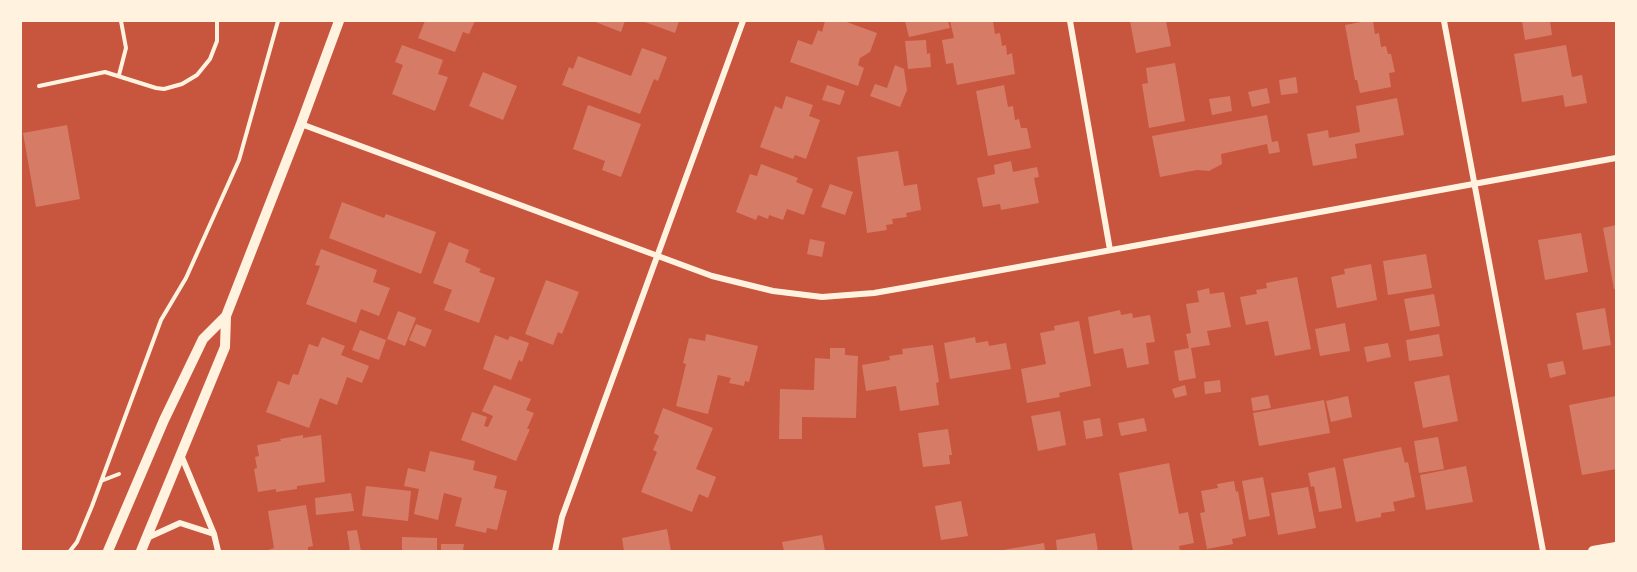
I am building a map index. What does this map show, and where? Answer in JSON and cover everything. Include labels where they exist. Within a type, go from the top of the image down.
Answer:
[{"type":"street","points":[[141,551],[225,347],[226,316],[302,124],[339,21]]},
{"type":"street","points":[[555,551],[562,517],[743,21]]},
{"type":"street","points":[[1070,21],[1110,250]]},
{"type":"street","points":[[1444,21],[1542,551]]},
{"type":"street","points":[[302,124],[657,256],[746,286],[822,297],[874,293],[1616,158]]},
{"type":"street","points":[[108,551],[164,420],[203,339],[226,316]]},
{"type":"street","points":[[181,455],[214,534],[218,551]]},
{"type":"street","points":[[147,538],[180,523],[214,534]]},
{"type":"street","points":[[1593,551],[1616,547]]},
{"type":"path","points":[[119,75],[126,48],[121,21]]},
{"type":"path","points":[[39,86],[105,72],[156,88],[173,87],[190,80],[204,68],[217,41],[217,21]]},
{"type":"path","points":[[70,551],[77,542],[92,506],[162,320],[186,278],[239,160],[278,21]]},
{"type":"building","points":[[425,21],[475,21],[469,34],[463,32],[455,52],[418,38]]},
{"type":"building","points":[[593,21],[625,21],[621,32]]},
{"type":"building","points":[[642,21],[679,21],[675,33]]},
{"type":"building","points":[[825,21],[844,21],[877,33],[870,52],[860,58],[858,65],[864,68],[858,86],[790,62],[798,40],[812,45],[818,30],[822,32]]},
{"type":"building","points":[[905,21],[948,21],[950,28],[909,37]]},
{"type":"building","points":[[950,21],[993,21],[995,34],[1000,33],[1002,46],[1006,45],[1007,55],[1012,53],[1015,74],[957,85],[953,63],[946,64],[942,40],[954,38]]},
{"type":"building","points":[[1130,21],[1166,21],[1171,46],[1136,53]]},
{"type":"building","points":[[1373,21],[1375,34],[1379,33],[1381,47],[1386,46],[1388,54],[1391,54],[1395,72],[1389,73],[1391,87],[1360,93],[1357,80],[1355,80],[1345,25]]},
{"type":"building","points":[[1522,21],[1550,21],[1552,35],[1525,40]]},
{"type":"building","points":[[926,40],[931,67],[908,69],[905,41]]},
{"type":"building","points":[[402,45],[443,60],[438,74],[448,77],[435,111],[392,94],[403,65],[395,62]]},
{"type":"building","points":[[1566,45],[1572,77],[1582,75],[1587,103],[1565,107],[1563,95],[1522,102],[1514,54]]},
{"type":"building","points":[[642,48],[667,57],[658,81],[654,79],[640,114],[562,85],[569,67],[573,69],[578,56],[631,76]]},
{"type":"building","points":[[1175,63],[1185,121],[1149,128],[1142,84],[1148,83],[1146,68]]},
{"type":"building","points":[[895,65],[904,69],[907,90],[900,107],[870,96],[875,84],[887,88]]},
{"type":"building","points":[[483,72],[517,86],[503,120],[469,106]]},
{"type":"building","points":[[1296,77],[1298,93],[1281,95],[1279,80]]},
{"type":"building","points":[[827,85],[845,91],[840,105],[822,100]]},
{"type":"building","points":[[1004,85],[1008,107],[1013,106],[1015,120],[1019,119],[1021,128],[1027,128],[1031,148],[988,156],[976,91]]},
{"type":"building","points":[[1267,88],[1270,103],[1252,107],[1248,92]]},
{"type":"building","points":[[786,96],[813,105],[809,116],[820,120],[806,159],[795,155],[793,159],[760,147],[775,106],[782,109]]},
{"type":"building","points":[[1230,96],[1232,111],[1212,115],[1209,99]]},
{"type":"building","points":[[1397,98],[1404,135],[1355,144],[1357,158],[1313,166],[1307,134],[1328,130],[1329,138],[1360,132],[1356,106]]},
{"type":"building","points":[[588,105],[641,124],[621,177],[602,170],[605,161],[573,149]]},
{"type":"building","points":[[1267,115],[1272,142],[1278,141],[1280,152],[1269,154],[1267,144],[1221,154],[1222,164],[1209,171],[1197,170],[1160,177],[1152,136]]},
{"type":"building","points":[[67,125],[80,199],[36,207],[23,133]]},
{"type":"building","points":[[898,151],[904,186],[917,184],[921,210],[906,213],[907,217],[892,219],[893,224],[886,225],[887,230],[867,233],[857,157]]},
{"type":"building","points":[[1011,161],[1013,172],[1037,167],[1039,177],[1034,178],[1039,203],[1001,210],[1000,204],[983,207],[977,178],[995,174],[994,165]]},
{"type":"building","points":[[761,164],[798,178],[796,182],[813,189],[804,215],[787,209],[783,220],[769,215],[768,219],[758,215],[756,220],[736,212],[750,174],[757,176]]},
{"type":"building","points":[[830,184],[853,192],[845,215],[821,207]]},
{"type":"building","points":[[342,202],[384,218],[386,214],[436,232],[421,274],[329,238]]},
{"type":"building","points":[[1616,225],[1616,289],[1614,289],[1603,228]]},
{"type":"building","points":[[1581,233],[1588,272],[1545,280],[1538,240]]},
{"type":"building","points":[[810,239],[825,242],[822,257],[807,254]]},
{"type":"building","points":[[449,242],[469,250],[465,262],[481,269],[479,272],[495,278],[479,323],[444,310],[452,290],[433,283]]},
{"type":"building","points":[[321,249],[377,270],[373,282],[390,288],[379,316],[361,309],[356,323],[306,304],[320,266],[315,265]]},
{"type":"building","points":[[1426,254],[1432,288],[1388,295],[1383,261]]},
{"type":"building","points":[[1371,264],[1377,300],[1337,308],[1331,277],[1345,274],[1344,269]]},
{"type":"building","points":[[1297,277],[1311,349],[1275,356],[1268,321],[1246,325],[1240,297],[1257,294],[1256,290],[1267,288],[1266,283]]},
{"type":"building","points":[[546,280],[579,292],[562,334],[558,332],[553,345],[525,334]]},
{"type":"building","points":[[1209,288],[1210,294],[1224,292],[1231,327],[1207,331],[1210,345],[1191,348],[1196,378],[1179,381],[1174,351],[1189,348],[1186,334],[1191,333],[1186,304],[1199,302],[1197,291]]},
{"type":"building","points":[[1434,294],[1440,326],[1410,331],[1404,299]]},
{"type":"building","points":[[1605,308],[1611,345],[1583,350],[1576,313]]},
{"type":"building","points":[[1120,310],[1121,315],[1132,313],[1133,318],[1150,315],[1155,342],[1146,343],[1149,364],[1127,368],[1123,348],[1094,354],[1088,317]]},
{"type":"building","points":[[398,311],[416,318],[405,346],[387,339]]},
{"type":"building","points":[[1079,321],[1091,386],[1059,393],[1060,397],[1027,403],[1021,369],[1046,364],[1040,333],[1055,330],[1054,326]]},
{"type":"building","points":[[1345,323],[1350,351],[1320,356],[1315,329]]},
{"type":"building","points":[[416,324],[432,330],[425,347],[409,340]]},
{"type":"building","points":[[360,330],[386,340],[379,360],[352,350]]},
{"type":"building","points":[[706,334],[758,346],[749,382],[745,381],[744,386],[729,383],[731,378],[718,375],[708,414],[676,406],[686,364],[683,363],[689,338],[705,341]]},
{"type":"building","points":[[1439,334],[1443,356],[1409,361],[1406,340]]},
{"type":"building","points":[[495,335],[508,340],[510,336],[529,343],[522,362],[519,360],[511,380],[483,369]]},
{"type":"building","points":[[322,337],[345,346],[341,355],[369,366],[362,383],[347,377],[337,405],[320,398],[309,428],[266,412],[278,381],[289,385],[293,374],[298,375],[309,344],[318,347]]},
{"type":"building","points":[[975,337],[976,343],[988,341],[989,346],[1006,343],[1011,369],[950,379],[944,343]]},
{"type":"building","points":[[1388,343],[1391,357],[1367,362],[1364,347]]},
{"type":"building","points":[[933,345],[939,382],[936,383],[939,405],[900,411],[896,386],[866,391],[862,365],[890,360],[889,356],[903,354],[902,349]]},
{"type":"building","points":[[830,348],[845,348],[845,355],[858,356],[856,418],[802,417],[802,439],[779,439],[780,389],[814,390],[815,358],[830,359]]},
{"type":"building","points":[[1563,361],[1566,374],[1550,378],[1547,364]]},
{"type":"building","points":[[1449,375],[1458,421],[1423,428],[1414,382]]},
{"type":"building","points":[[1220,380],[1221,392],[1205,394],[1204,382]]},
{"type":"building","points":[[494,385],[531,399],[526,410],[534,413],[527,429],[530,429],[516,461],[461,440],[472,412],[487,417],[484,426],[488,427],[493,416],[482,411]]},
{"type":"building","points":[[1185,385],[1187,395],[1175,398],[1172,389]]},
{"type":"building","points":[[1268,395],[1271,408],[1253,411],[1251,398]]},
{"type":"building","points":[[1348,396],[1352,417],[1331,422],[1326,401]]},
{"type":"building","points":[[1616,396],[1616,469],[1582,475],[1569,405]]},
{"type":"building","points":[[1324,400],[1330,433],[1259,446],[1253,413]]},
{"type":"building","points":[[663,408],[713,428],[696,469],[716,477],[708,498],[699,494],[692,512],[641,492],[657,452],[653,450],[659,436],[654,433]]},
{"type":"building","points":[[1060,411],[1066,445],[1038,451],[1031,416]]},
{"type":"building","points":[[1100,418],[1103,436],[1086,439],[1083,421]]},
{"type":"building","points":[[1144,418],[1147,431],[1121,436],[1118,423]]},
{"type":"building","points":[[948,429],[952,455],[949,455],[950,464],[923,467],[918,433]]},
{"type":"building","points":[[303,435],[303,438],[321,435],[325,482],[297,486],[297,489],[258,492],[254,469],[257,468],[255,457],[259,456],[257,445]]},
{"type":"building","points":[[1438,437],[1444,469],[1419,473],[1414,441]]},
{"type":"building","points":[[1401,447],[1405,463],[1408,462],[1415,497],[1393,502],[1395,511],[1381,513],[1381,517],[1356,522],[1343,459]]},
{"type":"building","points":[[430,451],[475,461],[473,470],[497,476],[494,488],[507,491],[497,530],[487,528],[486,533],[455,526],[462,498],[444,493],[438,520],[414,514],[419,489],[404,486],[408,468],[425,472]]},
{"type":"building","points":[[1169,463],[1179,514],[1188,512],[1194,543],[1179,546],[1180,551],[1133,551],[1119,473]]},
{"type":"building","points":[[1466,466],[1473,502],[1426,510],[1420,475]]},
{"type":"building","points":[[1335,467],[1342,508],[1319,512],[1314,486],[1311,487],[1308,473]]},
{"type":"building","points":[[1263,477],[1270,516],[1249,520],[1242,481]]},
{"type":"building","points":[[1234,481],[1246,536],[1232,539],[1233,544],[1207,549],[1200,513],[1205,512],[1201,491],[1218,488],[1217,484]]},
{"type":"building","points":[[366,486],[411,491],[408,521],[362,516]]},
{"type":"building","points":[[1308,487],[1316,528],[1278,535],[1271,493]]},
{"type":"building","points":[[351,493],[354,511],[316,515],[315,498]]},
{"type":"building","points":[[961,501],[968,536],[941,540],[935,506]]},
{"type":"building","points":[[306,505],[313,546],[308,547],[308,551],[265,551],[274,548],[268,511]]},
{"type":"building","points":[[667,529],[671,551],[624,551],[622,538]]},
{"type":"building","points":[[357,530],[361,551],[350,551],[347,531]]},
{"type":"building","points":[[1095,533],[1098,551],[1057,551],[1056,540]]},
{"type":"building","points":[[822,535],[825,551],[784,551],[782,542]]},
{"type":"building","points":[[402,537],[437,538],[437,551],[402,551]]},
{"type":"building","points":[[1044,543],[1045,551],[1003,551],[1003,550]]},
{"type":"building","points":[[441,544],[464,544],[463,551],[441,551]]}]
